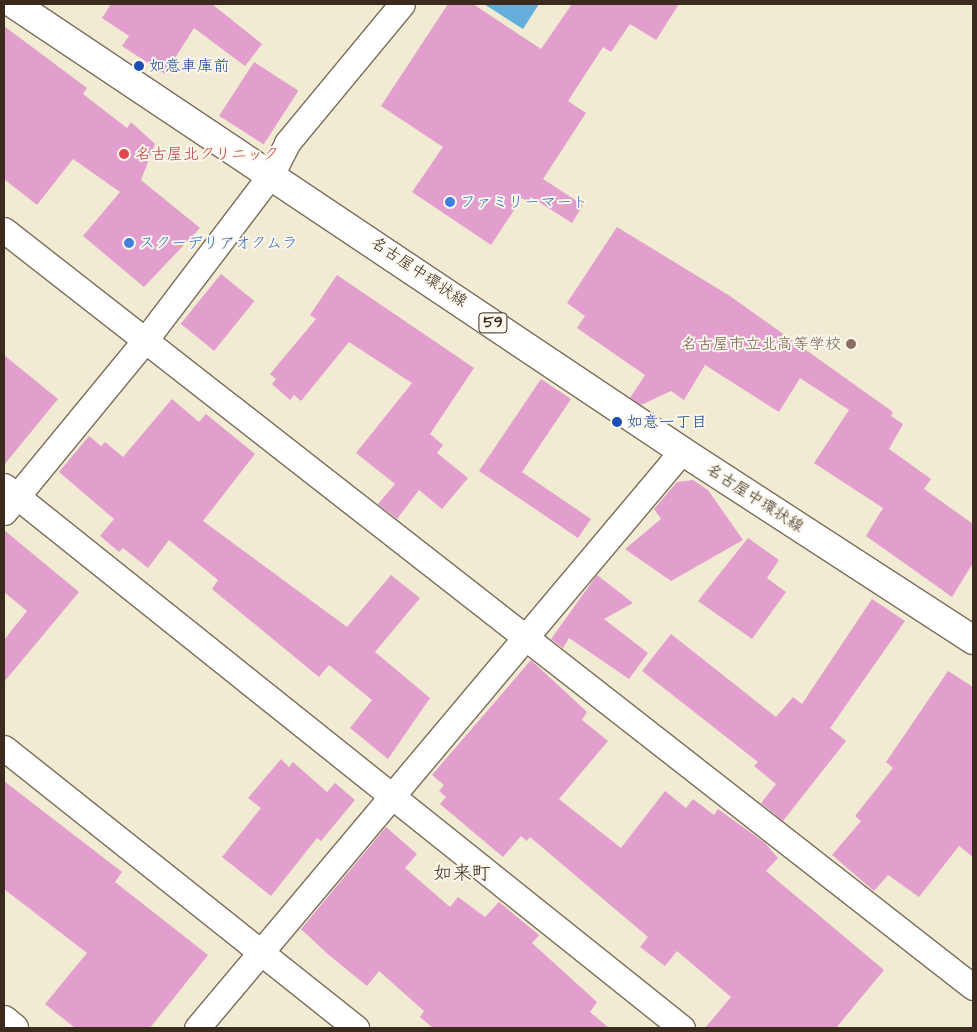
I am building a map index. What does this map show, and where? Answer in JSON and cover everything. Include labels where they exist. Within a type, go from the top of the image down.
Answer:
[{"type":"main road","name":"名古屋中環状線","points":[[14,4],[272,173],[682,451],[973,640]]},
{"type":"main road","points":[[4,1020],[14,1028]]},
{"type":"street","points":[[402,4],[287,143],[272,173],[146,339],[8,498],[682,1028]]},
{"type":"street","points":[[4,230],[146,339],[524,639],[973,987]]},
{"type":"street","points":[[197,1028],[392,799],[682,451]]},
{"type":"street","points":[[4,748],[356,1028]]},
{"type":"water","points":[[484,4],[539,4],[523,29]]},
{"type":"building","points":[[111,4],[212,4],[262,44],[245,66],[194,28],[165,74],[122,46],[129,36],[102,18]]},
{"type":"building","points":[[448,4],[473,4],[541,49],[572,4],[679,4],[656,40],[630,24],[611,52],[603,47],[568,101],[586,113],[543,179],[583,205],[572,223],[531,197],[528,202],[522,198],[491,245],[412,192],[443,147],[381,106]]},
{"type":"building","points":[[4,26],[87,88],[83,94],[127,128],[131,122],[155,144],[141,180],[200,228],[144,287],[83,236],[120,192],[73,159],[37,205],[4,179]]},
{"type":"building","points":[[254,62],[298,91],[264,145],[219,116]]},
{"type":"building","points":[[617,227],[730,296],[893,412],[891,416],[903,424],[889,449],[931,479],[924,489],[973,524],[973,563],[952,597],[866,536],[883,508],[814,463],[849,410],[800,378],[779,412],[705,365],[684,400],[671,391],[641,405],[630,398],[645,375],[577,328],[585,316],[567,303]]},
{"type":"building","points":[[221,274],[254,301],[214,351],[181,324]]},
{"type":"building","points":[[337,275],[474,368],[430,434],[443,445],[437,453],[468,478],[442,509],[419,490],[397,519],[378,504],[395,484],[356,453],[412,383],[349,342],[301,401],[294,395],[290,400],[272,384],[276,379],[270,374],[316,319],[310,315]]},
{"type":"building","points":[[4,355],[58,399],[4,465]]},
{"type":"building","points":[[541,379],[571,399],[522,472],[591,519],[578,538],[479,471]]},
{"type":"building","points":[[172,399],[199,422],[206,414],[255,454],[203,521],[347,627],[391,575],[420,598],[375,652],[430,698],[388,759],[350,728],[372,700],[329,665],[319,677],[212,589],[218,580],[169,540],[148,568],[123,548],[119,552],[100,536],[114,519],[59,472],[89,436],[101,446],[105,442],[123,457]]},
{"type":"building","points":[[693,480],[708,490],[743,540],[671,581],[625,549],[661,519],[654,509],[677,482]]},
{"type":"building","points":[[4,530],[79,592],[4,682],[4,640],[27,611],[4,592]]},
{"type":"building","points":[[748,538],[779,560],[767,578],[786,592],[752,639],[698,601]]},
{"type":"building","points":[[597,575],[633,603],[604,619],[648,653],[629,679],[569,638],[563,648],[551,639]]},
{"type":"building","points":[[872,599],[905,621],[830,728],[846,741],[783,821],[761,803],[776,784],[754,766],[758,762],[642,671],[671,634],[776,717],[793,697],[802,704]]},
{"type":"building","points":[[531,660],[587,712],[582,720],[608,741],[559,799],[621,848],[665,791],[686,808],[693,799],[714,815],[718,809],[765,843],[778,858],[766,871],[884,970],[836,1028],[705,1028],[731,997],[677,951],[665,966],[640,947],[648,937],[530,837],[527,841],[521,836],[503,857],[440,804],[446,797],[439,791],[444,785],[432,775]]},
{"type":"building","points":[[948,671],[973,687],[973,857],[959,846],[919,897],[888,875],[874,891],[832,855],[861,821],[855,816],[893,768],[886,762]]},
{"type":"building","points":[[281,759],[289,767],[293,762],[327,792],[335,783],[355,800],[321,841],[317,838],[271,896],[222,857],[261,808],[248,798]]},
{"type":"building","points":[[4,781],[122,872],[115,882],[208,955],[150,1028],[75,1028],[45,1004],[87,953],[4,889]]},
{"type":"building","points":[[386,827],[417,854],[405,868],[450,907],[458,897],[485,917],[499,902],[539,935],[532,943],[597,1002],[590,1012],[609,1028],[433,1028],[420,1017],[424,1011],[379,971],[367,986],[330,956],[301,929]]},
{"type":"place","name":"如意車庫前","points":[[139,66]]},
{"type":"place","name":"名古屋北クリニック","points":[[124,154]]},
{"type":"place","name":"ファミリーマート","points":[[450,202]]},
{"type":"place","name":"スクーデリアオクムラ","points":[[129,243]]},
{"type":"place","name":"名古屋市立北高等学校","points":[[851,344]]},
{"type":"place","name":"如意一丁目","points":[[617,422]]},
{"type":"district","name":"如来町","points":[[462,874]]}]
